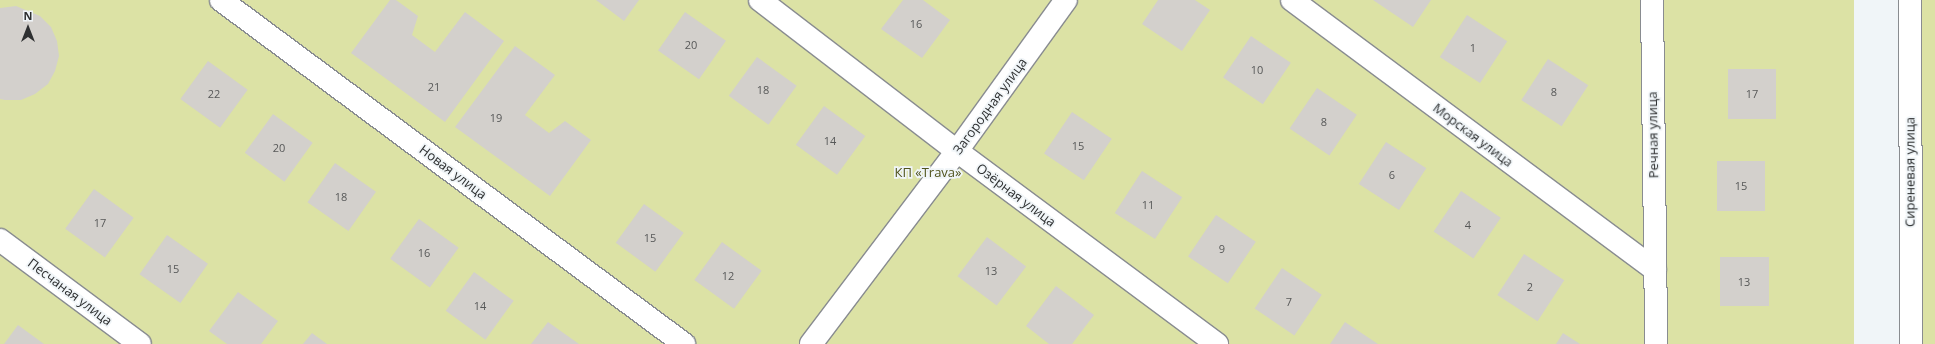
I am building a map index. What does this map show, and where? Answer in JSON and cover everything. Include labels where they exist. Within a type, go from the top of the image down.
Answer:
[{"type":"street","name":"Новая улица","points":[[221,0],[684,344]]},
{"type":"street","name":"Озёрная улица","points":[[760,0],[957,151],[1217,344]]},
{"type":"street","name":"Загородная улица","points":[[811,344],[957,151],[1066,0]]},
{"type":"street","name":"Морская улица","points":[[1292,0],[1655,270]]},
{"type":"street","name":"Речная улица","points":[[1652,0],[1656,344]]},
{"type":"street","name":"Сиреневая улица","points":[[1910,0],[1911,344]]},
{"type":"street","name":"Песчаная улица","points":[[0,240],[140,344]]},
{"type":"green space","name":"КП «Trava»","points":[[0,0],[1854,0],[1854,344],[0,344]]},
{"type":"green space","points":[[1910,0],[1935,0],[1935,344],[1910,344]]},
{"type":"building","points":[[390,0],[396,0],[418,16],[412,35],[435,52],[465,12],[504,41],[445,122],[351,53]]},
{"type":"building","points":[[596,0],[639,0],[624,21]]},
{"type":"building","points":[[903,0],[923,0],[950,20],[922,58],[881,29]]},
{"type":"building","points":[[1158,0],[1195,0],[1210,10],[1182,51],[1142,24]]},
{"type":"building","points":[[1373,0],[1431,0],[1413,27]]},
{"type":"building","points":[[16,6],[40,16],[51,27],[57,41],[59,56],[55,71],[48,84],[35,94],[21,100],[5,100],[0,99],[0,8]]},
{"type":"building","points":[[685,12],[726,41],[699,79],[658,51]]},
{"type":"building","points":[[1467,15],[1507,41],[1480,83],[1440,57]]},
{"type":"building","points":[[1251,36],[1291,63],[1263,104],[1223,77]]},
{"type":"building","points":[[515,46],[555,75],[525,115],[549,133],[565,121],[591,140],[550,196],[455,127]]},
{"type":"building","points":[[757,57],[797,86],[768,125],[729,96]]},
{"type":"building","points":[[1548,59],[1588,85],[1562,126],[1521,100]]},
{"type":"building","points":[[208,61],[248,90],[220,128],[180,99]]},
{"type":"building","points":[[1728,69],[1776,69],[1776,119],[1728,119]]},
{"type":"building","points":[[1317,88],[1357,115],[1329,155],[1290,129]]},
{"type":"building","points":[[824,106],[865,136],[837,175],[796,145]]},
{"type":"building","points":[[1072,112],[1112,139],[1084,180],[1044,153]]},
{"type":"building","points":[[273,114],[313,143],[284,182],[245,153]]},
{"type":"building","points":[[1386,142],[1426,168],[1399,210],[1359,184]]},
{"type":"building","points":[[1717,161],[1765,161],[1765,211],[1717,211]]},
{"type":"building","points":[[335,163],[376,192],[348,231],[307,202]]},
{"type":"building","points":[[1142,171],[1182,197],[1155,239],[1115,213]]},
{"type":"building","points":[[94,189],[134,218],[105,257],[65,229]]},
{"type":"building","points":[[1461,191],[1501,218],[1473,258],[1434,232]]},
{"type":"building","points":[[644,204],[684,233],[655,272],[616,243]]},
{"type":"building","points":[[1216,215],[1256,242],[1228,283],[1188,256]]},
{"type":"building","points":[[419,219],[459,248],[430,287],[390,259]]},
{"type":"building","points":[[167,235],[208,264],[180,303],[139,274]]},
{"type":"building","points":[[987,237],[1026,266],[997,306],[958,276]]},
{"type":"building","points":[[722,242],[762,271],[734,309],[694,280]]},
{"type":"building","points":[[1524,254],[1564,280],[1538,321],[1497,295]]},
{"type":"building","points":[[1720,257],[1769,257],[1769,306],[1720,306]]},
{"type":"building","points":[[1282,268],[1322,295],[1294,335],[1255,309]]},
{"type":"building","points":[[474,272],[514,301],[485,340],[446,311]]},
{"type":"building","points":[[1056,286],[1094,315],[1072,344],[1049,344],[1026,326]]},
{"type":"building","points":[[238,292],[278,321],[261,344],[227,344],[209,331]]},
{"type":"building","points":[[548,322],[579,344],[531,344]]},
{"type":"building","points":[[1345,322],[1378,344],[1330,344]]},
{"type":"building","points":[[18,325],[44,344],[4,344]]},
{"type":"building","points":[[312,333],[327,344],[303,344]]},
{"type":"building","points":[[1563,333],[1580,344],[1556,344]]}]
